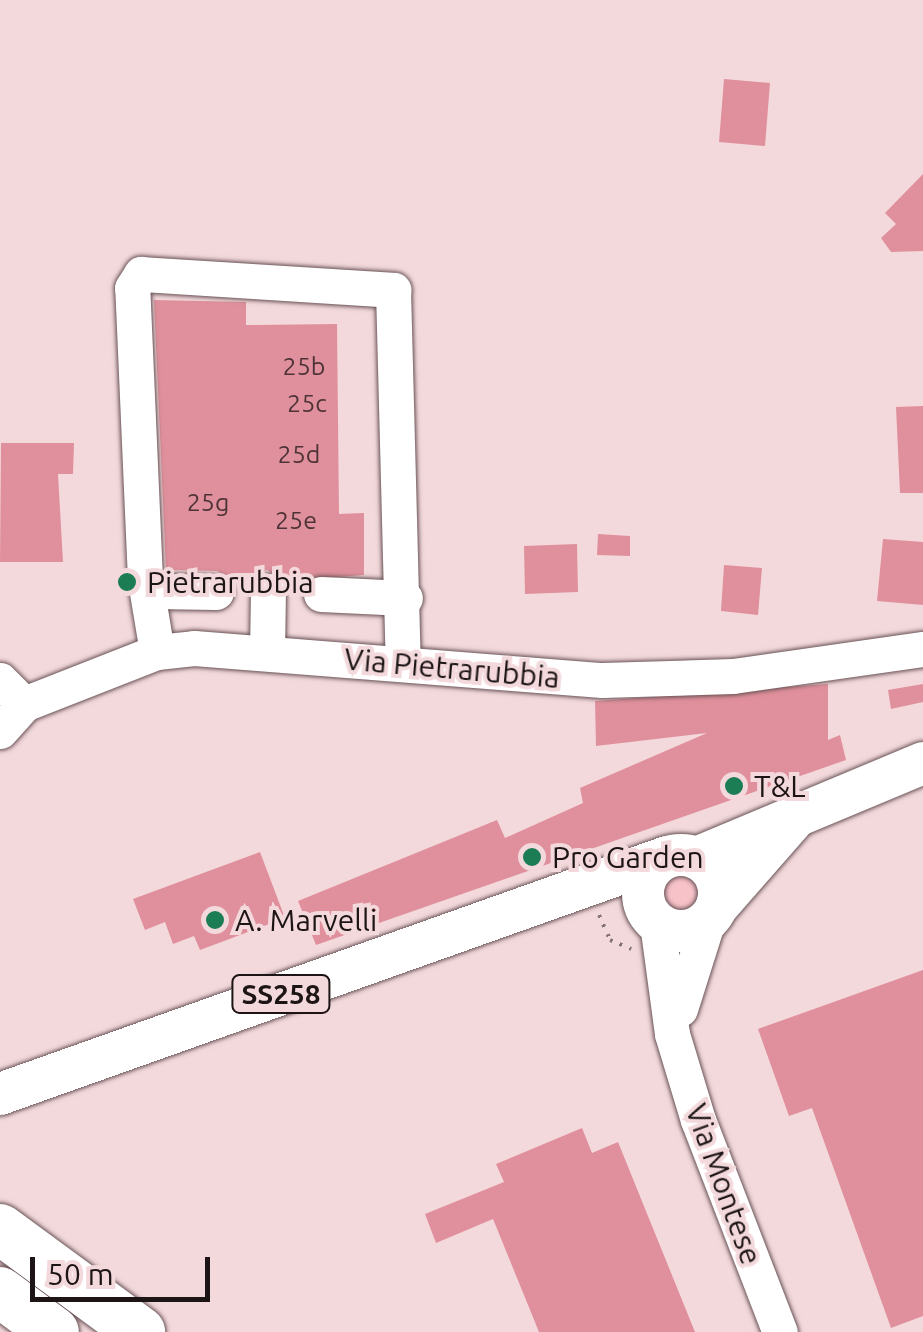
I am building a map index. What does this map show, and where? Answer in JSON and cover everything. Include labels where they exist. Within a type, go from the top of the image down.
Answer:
[{"type":"highway","points":[[0,1229],[140,1332]]},
{"type":"highway","points":[[0,1292],[54,1332]]},
{"type":"main road","name":"SS258","points":[[0,1094],[561,894],[682,858],[923,763]]},
{"type":"main road","name":"SS258","points":[[561,894],[651,915],[686,930],[712,914],[806,807]]},
{"type":"main road","points":[[651,915],[644,883],[682,858],[714,874],[712,914]]},
{"type":"street","points":[[157,652],[154,591],[145,580],[132,288],[140,274],[393,290],[405,598],[403,662]]},
{"type":"street","points":[[154,591],[216,592]]},
{"type":"street","points":[[267,653],[268,591]]},
{"type":"street","points":[[321,594],[405,598]]},
{"type":"street","name":"Via Pietrarubbia","points":[[12,692],[157,652],[267,653],[602,680],[733,676],[923,649]]},
{"type":"street","points":[[0,732],[12,692]]},
{"type":"street","points":[[672,1034],[712,914]]},
{"type":"street","name":"Via Montese","points":[[651,915],[672,1034],[780,1332]]},
{"type":"shaded area","points":[[681,872],[696,878],[702,893],[696,908],[681,914],[666,908],[660,893],[666,878]]},
{"type":"building","points":[[724,79],[770,83],[765,146],[719,142]]},
{"type":"building","points":[[923,174],[923,251],[891,252],[881,238],[896,224],[885,213]]},
{"type":"building","points":[[154,300],[246,302],[246,325],[337,324],[339,514],[364,513],[364,575],[286,581],[267,570],[234,581],[217,571],[166,570]]},
{"type":"building","points":[[923,406],[923,493],[900,493],[896,407]]},
{"type":"building","points":[[1,443],[74,443],[73,474],[58,474],[63,562],[0,562]]},
{"type":"building","points":[[598,534],[630,536],[630,556],[597,555]]},
{"type":"building","points":[[883,539],[923,542],[923,605],[877,601]]},
{"type":"building","points":[[577,544],[578,592],[525,594],[524,546]]},
{"type":"building","points":[[724,565],[762,568],[758,615],[721,611]]},
{"type":"building","points":[[828,684],[828,740],[840,735],[846,760],[316,945],[298,901],[497,820],[505,838],[583,803],[580,788],[707,733],[596,746],[595,701]]},
{"type":"building","points":[[923,684],[923,702],[891,709],[888,690]]},
{"type":"building","points":[[260,852],[285,918],[200,950],[194,936],[173,944],[165,922],[145,930],[133,899]]},
{"type":"building","points":[[923,970],[923,1316],[891,1328],[812,1108],[789,1116],[758,1029]]},
{"type":"building","points":[[582,1128],[592,1153],[618,1142],[695,1332],[539,1332],[493,1219],[436,1243],[425,1214],[504,1182],[496,1164]]},
{"type":"place","name":"Pietrarubbia","points":[[127,582]]},
{"type":"place","name":"T&L","points":[[734,786]]},
{"type":"place","name":"Pro Garden","points":[[532,857]]},
{"type":"place","name":"A. Marvelli","points":[[215,920]]}]
